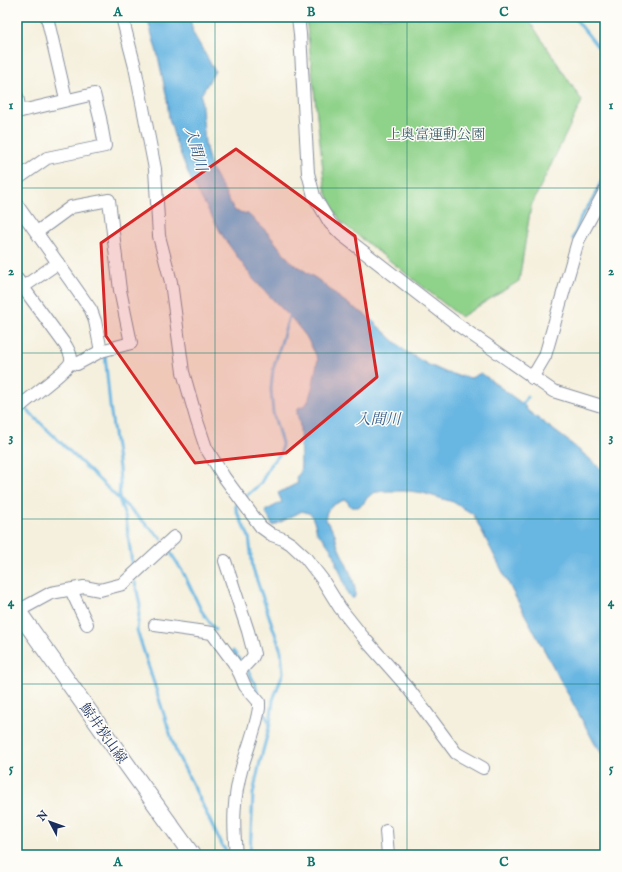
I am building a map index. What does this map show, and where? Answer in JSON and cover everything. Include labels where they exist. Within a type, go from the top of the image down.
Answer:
[{"type":"main road","name":"鯨井狭山線","points":[[19,615],[192,855]]},
{"type":"street","points":[[47,17],[66,99]]},
{"type":"street","points":[[122,17],[135,67],[154,169],[159,236],[171,282],[184,372],[206,448],[224,477],[261,527],[272,535],[291,544],[305,557],[340,608],[363,637],[408,688],[456,753],[483,768]]},
{"type":"street","points":[[298,17],[308,173],[314,196],[330,223],[458,325],[532,378],[553,391],[605,407]]},
{"type":"street","points":[[17,96],[19,111],[66,99],[94,94],[105,146],[47,158],[17,179]]},
{"type":"street","points":[[532,378],[545,356],[578,241],[605,191]]},
{"type":"street","points":[[37,232],[71,207],[109,200],[120,290],[131,343],[101,351],[77,364],[71,362]]},
{"type":"street","points":[[17,205],[91,310],[95,321],[101,351]]},
{"type":"street","points":[[18,406],[62,372],[71,362],[71,357],[66,346],[20,283],[58,262]]},
{"type":"street","points":[[19,615],[51,593],[84,587],[100,590],[123,584],[174,537]]},
{"type":"street","points":[[225,561],[254,654],[238,672]]},
{"type":"street","points":[[71,590],[87,624]]},
{"type":"street","points":[[155,625],[212,632],[234,663],[245,686],[258,702],[259,708],[242,767],[235,803],[233,825],[236,855]]},
{"type":"street","points":[[386,831],[388,855]]},
{"type":"highlighted area","points":[[236,149],[355,236],[377,377],[286,453],[195,463],[106,336],[101,243]]},
{"type":"green space","name":"上奥富運動公園","points":[[306,17],[527,17],[582,101],[531,206],[519,281],[461,317],[342,223],[332,207],[325,188]]},
{"type":"water","name":"入間川","points":[[147,17],[190,17],[193,33],[215,71],[201,95],[205,144],[211,168],[235,211],[248,214],[266,231],[291,262],[320,281],[351,306],[366,315],[405,351],[427,364],[447,373],[471,378],[481,373],[524,405],[528,411],[567,440],[605,472],[605,758],[595,744],[516,598],[473,514],[453,502],[423,493],[409,491],[383,491],[373,493],[358,507],[351,507],[346,500],[333,506],[327,512],[326,520],[335,534],[337,544],[353,580],[355,587],[354,598],[351,598],[347,592],[336,564],[334,554],[323,538],[317,533],[311,514],[302,511],[273,526],[265,511],[282,502],[278,493],[298,483],[296,477],[300,473],[301,465],[300,426],[297,413],[298,408],[308,402],[318,359],[306,336],[293,320],[254,280],[224,238],[191,180],[176,142],[169,118],[167,99],[158,56]]},
{"type":"waterway","points":[[574,17],[605,54]]},
{"type":"waterway","points":[[573,239],[581,217],[593,199],[605,174]]},
{"type":"waterway","points":[[243,499],[261,483],[270,465],[281,453],[282,443],[273,413],[271,389],[273,370],[290,313]]},
{"type":"waterway","points":[[105,354],[110,406],[119,468],[119,499],[126,519],[132,564]]},
{"type":"waterway","points":[[521,407],[527,397]]},
{"type":"waterway","points":[[25,408],[162,539]]},
{"type":"waterway","points":[[239,502],[236,505],[236,510],[249,537],[253,569],[281,651],[283,673],[273,700],[270,724],[253,794],[250,855]]},
{"type":"waterway","points":[[169,550],[184,574],[201,610],[215,630]]},
{"type":"waterway","points":[[135,582],[140,605],[137,630],[176,752],[221,844],[229,855]]},
{"type":"waterway","points":[[233,651],[243,664]]},
{"type":"waterway","points":[[247,668],[258,694]]},
{"type":"waterway","points":[[263,711],[270,724]]}]
